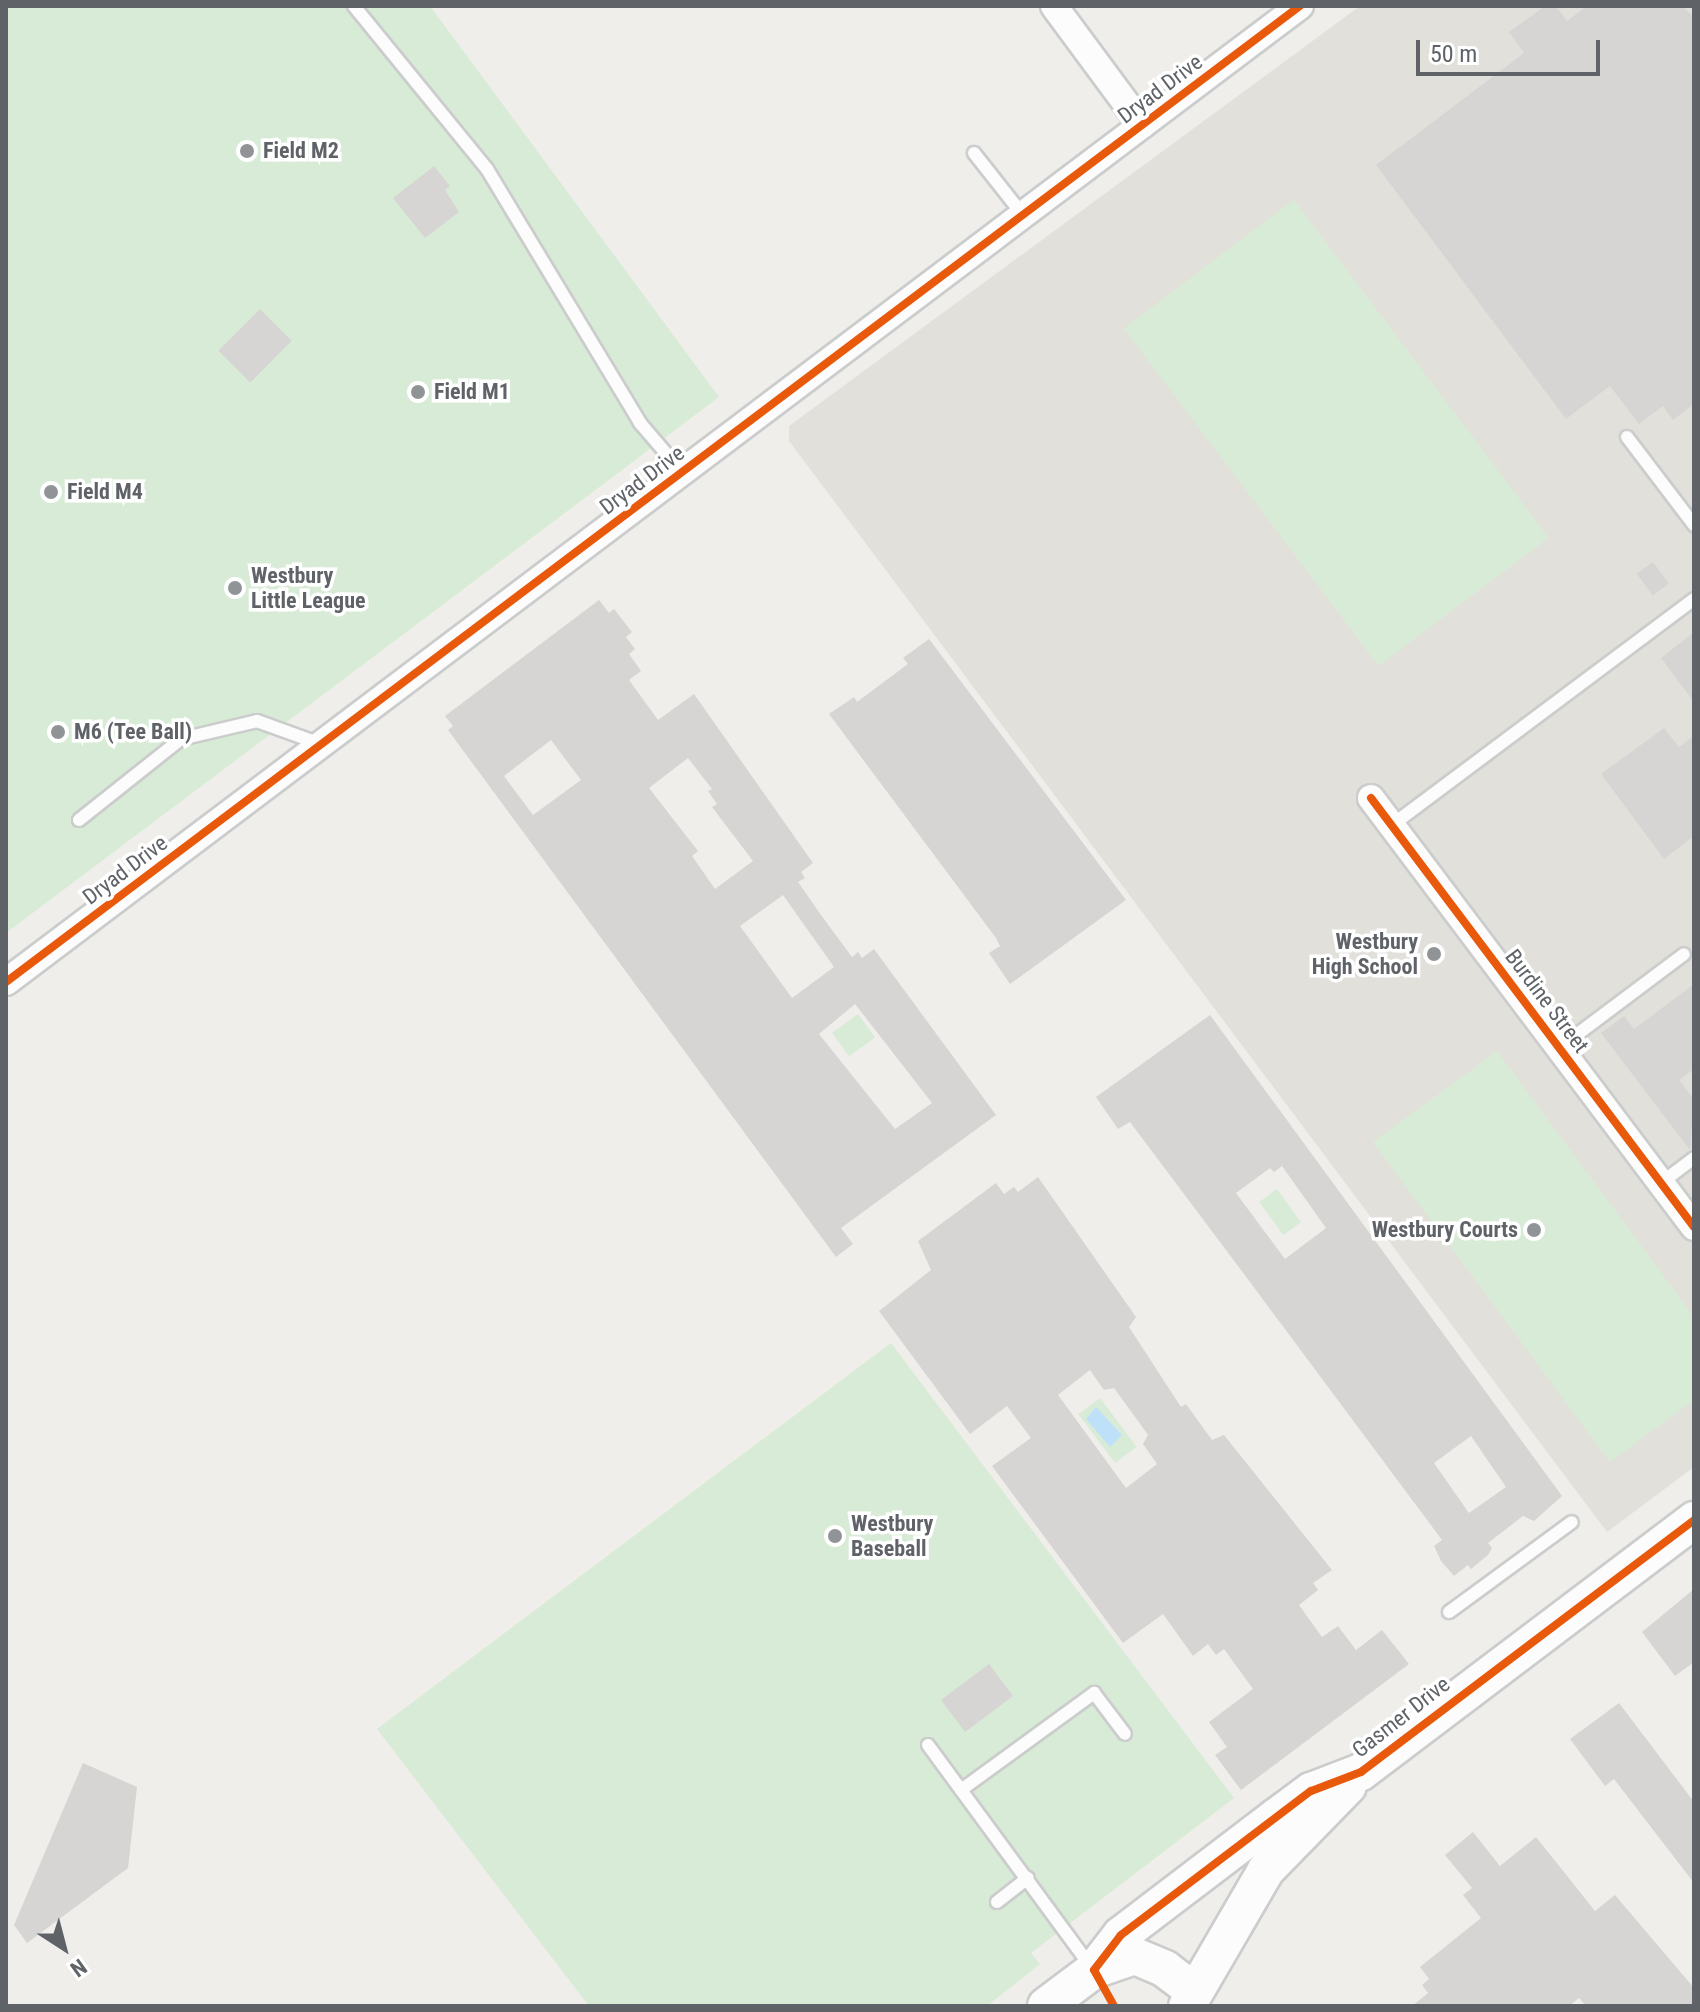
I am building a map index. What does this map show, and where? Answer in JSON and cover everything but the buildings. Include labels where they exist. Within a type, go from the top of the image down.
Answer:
[{"type":"street","points":[[1054,6],[1142,125]]},
{"type":"street","name":"Dryad Drive","points":[[6,982],[1300,6]]},
{"type":"street","name":"Burdine Street","points":[[1371,798],[1694,1227]]},
{"type":"street","name":"Gasmer Drive","points":[[1046,2006],[1094,1970],[1121,1935],[1276,1817],[1311,1791],[1361,1772],[1694,1520]]},
{"type":"street","points":[[1190,1998],[1266,1870],[1361,1772]]},
{"type":"street","name":"Gasmer Drive","points":[[1094,1970],[1135,1956],[1190,1998]]},
{"type":"lane","points":[[354,6],[487,169],[640,423],[682,472]]},
{"type":"lane","points":[[974,153],[1023,215]]},
{"type":"lane","points":[[1627,437],[1694,525]]},
{"type":"lane","points":[[1392,825],[1694,599]]},
{"type":"lane","points":[[79,820],[181,739],[257,721],[321,744]]},
{"type":"lane","points":[[1559,1048],[1684,954]]},
{"type":"lane","points":[[1661,1183],[1694,1158]]},
{"type":"lane","points":[[1449,1612],[1572,1522]]},
{"type":"lane","points":[[961,1790],[1094,1693],[1125,1734]]},
{"type":"lane","points":[[928,1745],[1094,1970]]},
{"type":"lane","points":[[997,1902],[1028,1878]]},
{"type":"shaded area","name":"Westbury High School","points":[[1360,6],[1694,6],[1694,1467],[1607,1532],[789,441],[789,426]]},
{"type":"green space","name":"Westbury Little League","points":[[6,6],[430,6],[719,397],[6,933]]},
{"type":"green space","points":[[1294,200],[1549,538],[1378,666],[1124,328]]},
{"type":"green space","points":[[858,1014],[875,1037],[849,1056],[832,1033]]},
{"type":"green space","name":"Westbury Courts","points":[[1497,1051],[1694,1317],[1694,1400],[1610,1462],[1373,1142]]},
{"type":"green space","points":[[1277,1189],[1301,1222],[1283,1235],[1259,1202]]},
{"type":"green space","name":"Westbury Baseball","points":[[891,1343],[1234,1798],[1031,1953],[1040,1964],[987,2006],[589,2006],[377,1729]]},
{"type":"green space","points":[[1100,1398],[1137,1447],[1115,1463],[1078,1414]]},
{"type":"water","points":[[1096,1407],[1122,1435],[1110,1447],[1086,1419]]},
{"type":"cycle path","points":[[6,982],[1300,6]]},
{"type":"cycle path","points":[[1371,798],[1694,1227]]},
{"type":"cycle path","points":[[1114,2006],[1094,1970],[1121,1935],[1311,1791],[1361,1772],[1694,1520]]},
{"type":"place","name":"Field M2","points":[[247,151]]},
{"type":"place","name":"Field M1","points":[[418,392]]},
{"type":"place","name":"Field M4","points":[[51,492]]},
{"type":"place","name":"Westbury Little League","points":[[235,588]]},
{"type":"place","name":"M6 (Tee Ball)","points":[[58,732]]},
{"type":"place","name":"Westbury High School","points":[[1434,954]]},
{"type":"place","name":"Westbury Courts","points":[[1534,1230]]},
{"type":"place","name":"Westbury Baseball","points":[[835,1536]]}]
